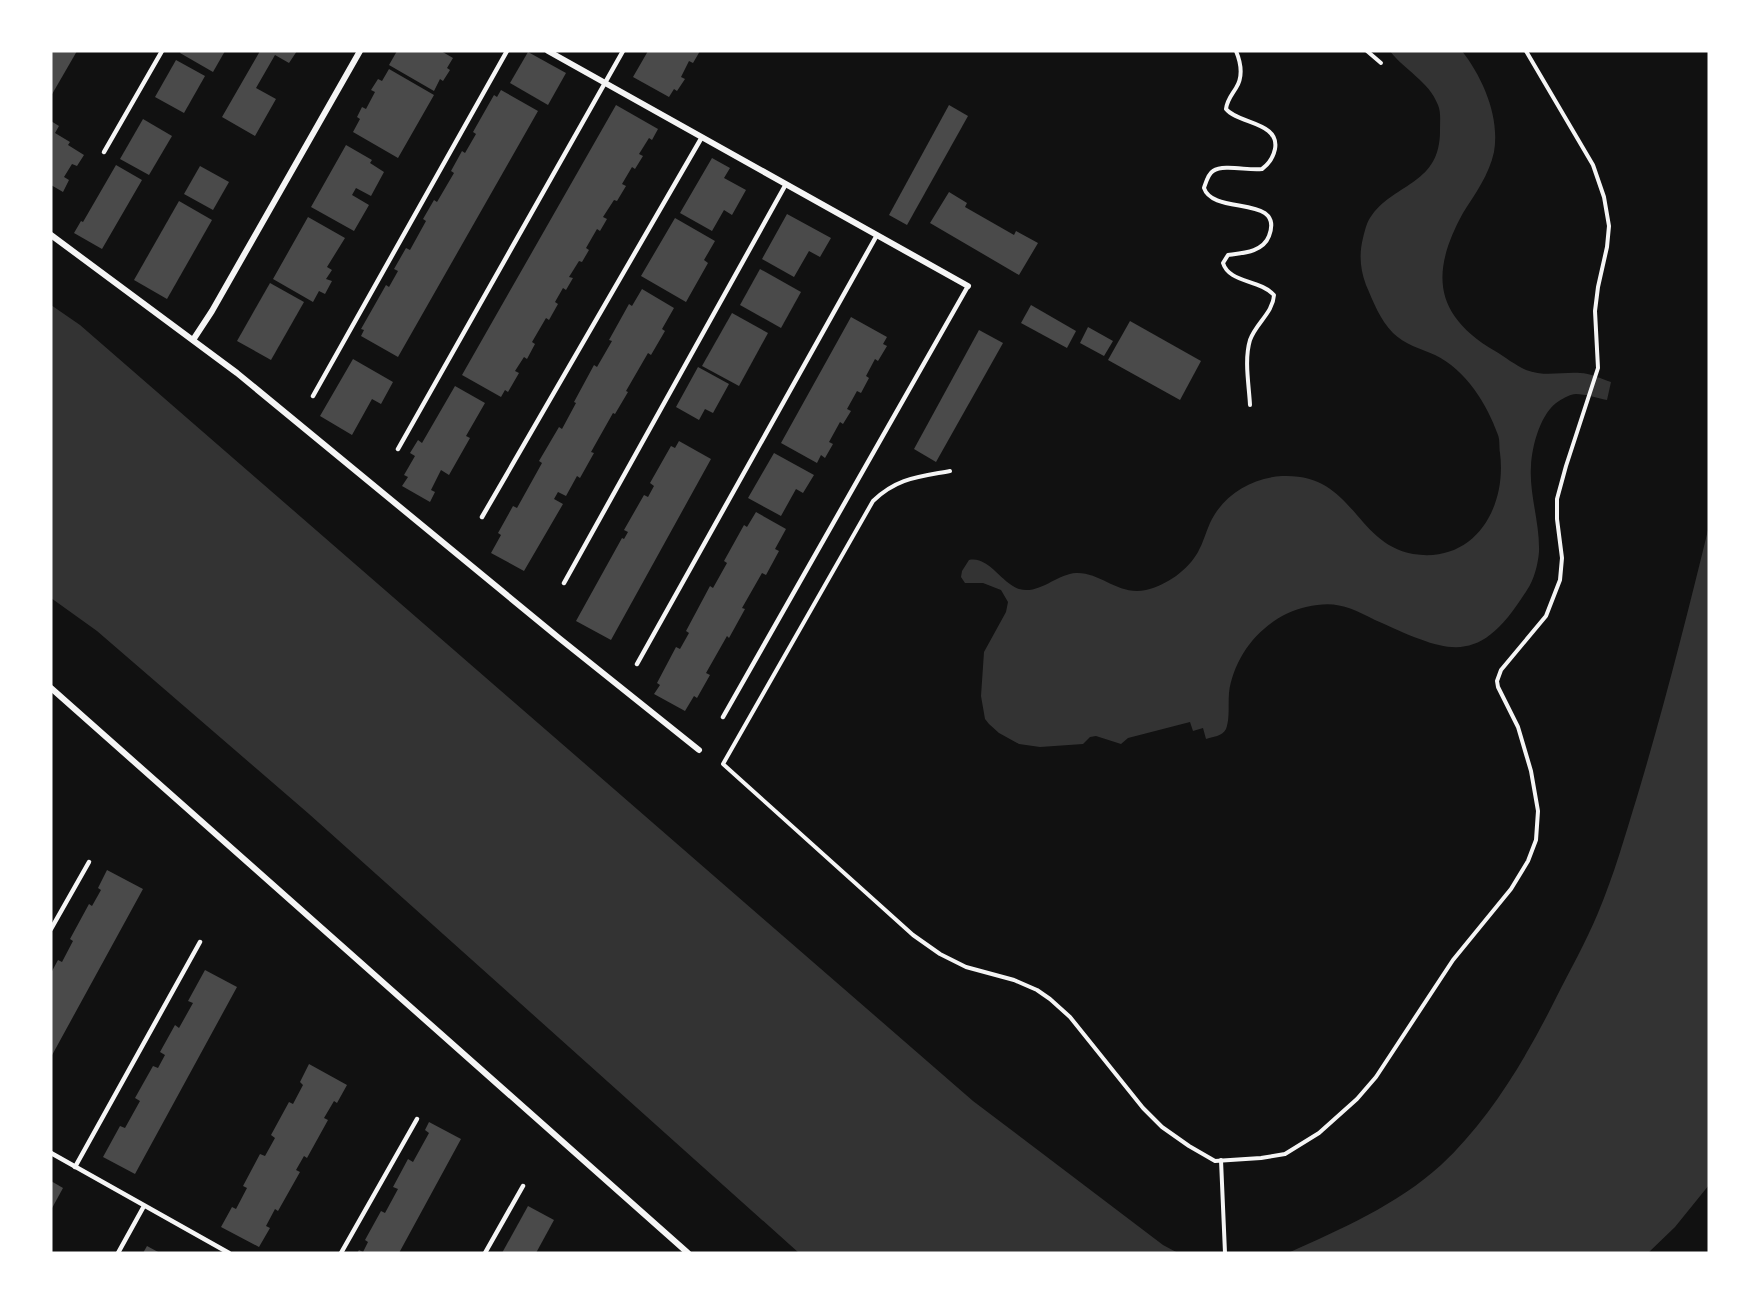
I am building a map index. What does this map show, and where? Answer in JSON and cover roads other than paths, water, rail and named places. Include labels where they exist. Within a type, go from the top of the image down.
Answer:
[{"type":"street","points":[[193,340],[212,311],[360,51]]},
{"type":"street","points":[[548,51],[968,286]]},
{"type":"street","points":[[51,235],[237,373],[558,638],[699,750]]},
{"type":"street","points":[[51,688],[688,1253]]},
{"type":"lane","points":[[104,152],[162,51]]},
{"type":"lane","points":[[313,396],[507,51]]},
{"type":"lane","points":[[398,449],[623,51]]},
{"type":"lane","points":[[482,517],[702,137]]},
{"type":"lane","points":[[564,583],[786,184]]},
{"type":"lane","points":[[638,664],[877,235]]},
{"type":"lane","points":[[723,717],[968,286]]},
{"type":"lane","points":[[51,929],[89,862]]},
{"type":"lane","points":[[75,1167],[200,942]]},
{"type":"lane","points":[[341,1253],[417,1119]]},
{"type":"lane","points":[[51,1153],[229,1253]]},
{"type":"lane","points":[[485,1253],[523,1186]]},
{"type":"lane","points":[[118,1253],[144,1206]]}]
